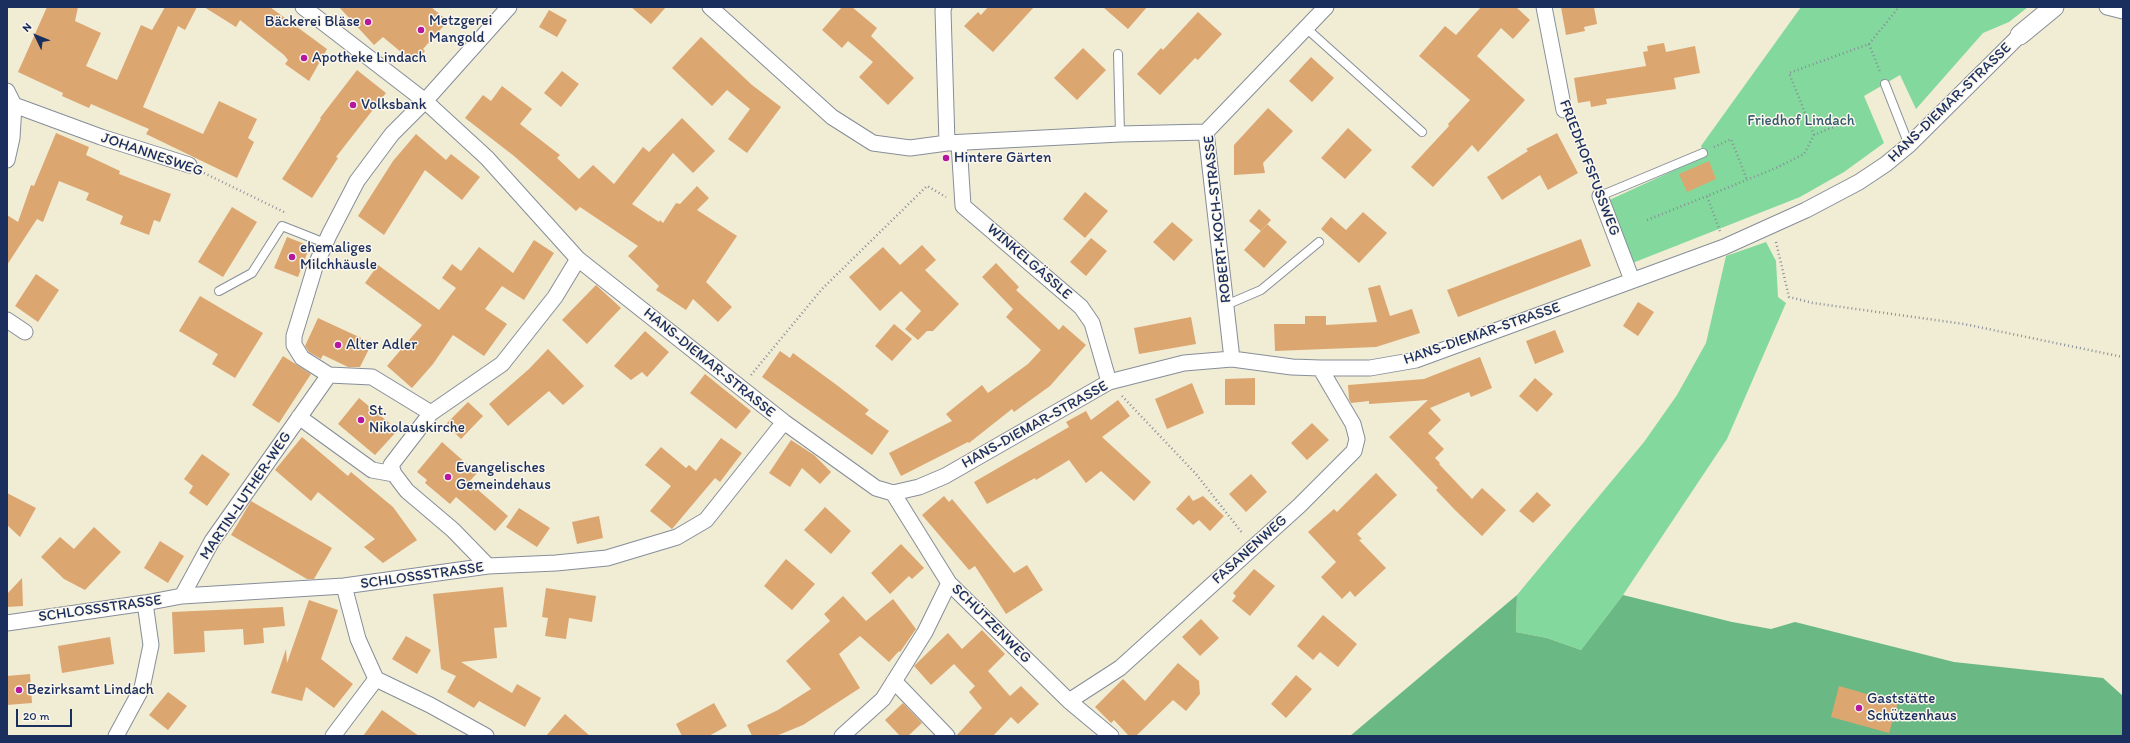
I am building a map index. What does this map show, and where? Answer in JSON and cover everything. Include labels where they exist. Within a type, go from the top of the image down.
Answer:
[{"type":"street","name":"HANS-DIEMAR-STRASSE","points":[[303,7],[425,101],[487,158],[578,259],[784,422],[876,488],[893,493],[918,488],[945,476],[1109,382],[1184,363],[1232,359],[1292,367],[1320,368],[1370,368],[1416,360],[1724,247],[1806,210],[1859,182],[1886,164],[1909,145],[2020,35]]},
{"type":"street","points":[[431,413],[372,377],[329,375],[302,358],[294,345],[294,336],[315,267],[325,243],[357,181],[392,134],[425,101],[509,7]]},
{"type":"street","points":[[710,7],[832,117],[873,143],[891,147],[910,148],[953,143],[1120,134],[1206,132]]},
{"type":"street","points":[[944,7],[953,143],[962,206]]},
{"type":"street","name":"ROBERT-KOCH-STRASSE","points":[[1232,359],[1206,132],[1326,7]]},
{"type":"street","name":"FRIEDHOFSFUSSWEG","points":[[1544,7],[1564,110]]},
{"type":"street","points":[[2020,35],[2054,7]]},
{"type":"street","points":[[2107,7],[2123,11]]},
{"type":"street","points":[[7,91],[14,105],[12,138],[7,160]]},
{"type":"street","name":"JOHANNESWEG","points":[[14,105],[101,137],[189,166]]},
{"type":"street","name":"FRIEDHOFSFUSSWEG","points":[[1600,196],[1632,280]]},
{"type":"street","name":"WINKELGÄSSLE","points":[[962,206],[1081,307],[1092,323],[1109,382]]},
{"type":"street","points":[[488,566],[453,530],[407,491],[394,474],[391,465],[431,413],[502,364],[554,297],[578,259]]},
{"type":"street","points":[[7,320],[25,332]]},
{"type":"street","name":"FASANENWEG","points":[[1069,701],[1120,668],[1299,506],[1354,451],[1357,439],[1353,424],[1320,368]]},
{"type":"street","name":"MARTIN-LUTHER-WEG","points":[[182,596],[212,541],[329,375]]},
{"type":"street","name":"MARTIN-LUTHER-WEG","points":[[300,417],[372,470],[394,474]]},
{"type":"street","name":"SCHLOSSSTRASSE","points":[[7,623],[146,604],[182,596],[344,586],[488,566],[556,563],[607,558],[677,537],[706,520],[784,422]]},
{"type":"street","name":"SCHÜTZENWEG","points":[[893,493],[949,583],[1069,701],[1110,736]]},
{"type":"street","points":[[842,736],[883,699],[925,632],[949,583]]},
{"type":"street","points":[[344,586],[358,639],[376,679],[430,705],[486,736]]},
{"type":"street","points":[[116,736],[142,688],[151,645],[146,604]]},
{"type":"street","points":[[333,736],[376,679]]},
{"type":"street","points":[[894,681],[946,736]]},
{"type":"lane","points":[[1306,28],[1422,132]]},
{"type":"lane","points":[[1118,54],[1120,134]]},
{"type":"lane","points":[[1885,84],[1909,145]]},
{"type":"lane","points":[[1600,196],[1703,152]]},
{"type":"lane","points":[[219,291],[252,273],[282,226],[325,243]]},
{"type":"lane","points":[[1226,305],[1261,290],[1319,242]]},
{"type":"path","points":[[1814,135],[1789,73],[1869,44],[1900,7]]},
{"type":"path","points":[[1869,44],[1885,84]]},
{"type":"path","name":"FRIEDHOFSFUSSWEG","points":[[1564,110],[1600,196]]},
{"type":"path","points":[[1647,220],[1747,180],[1804,154],[1814,135],[1850,120]]},
{"type":"path","points":[[1703,152],[1731,139],[1747,180]]},
{"type":"path","name":"JOHANNESWEG","points":[[189,166],[287,214]]},
{"type":"path","points":[[740,388],[822,290],[927,186],[962,206]]},
{"type":"path","points":[[1707,196],[1724,247]]},
{"type":"path","points":[[1772,225],[1789,297],[1813,303],[1964,324],[2123,357]]},
{"type":"path","points":[[1109,382],[1196,474],[1253,547]]},
{"type":"green space","name":"Friedhof Lindach","points":[[1801,7],[2028,7],[2009,22],[1983,33],[1916,109],[1900,75],[1864,96],[1884,143],[1844,172],[1800,197],[1630,264],[1605,202],[1705,156],[1701,146]]},
{"type":"green space","points":[[1766,242],[1776,261],[1778,297],[1786,303],[1727,439],[1623,595],[1581,650],[1547,638],[1516,632],[1517,595],[1644,442],[1677,395],[1706,343],[1726,256]]},
{"type":"green space","points":[[1517,595],[1516,632],[1547,638],[1581,650],[1623,595],[1732,622],[1771,629],[1795,622],[1954,662],[2103,678],[2123,696],[2123,736],[1350,736]]},
{"type":"building","points":[[47,7],[78,7],[75,21],[101,33],[86,66],[117,80],[141,25],[152,30],[165,7],[197,7],[185,30],[178,26],[143,107],[203,134],[219,101],[257,119],[248,138],[254,142],[237,178],[146,134],[149,129],[91,104],[89,108],[62,96],[63,93],[18,72]]},
{"type":"building","points":[[204,7],[270,7],[327,49],[309,81],[285,64],[288,60],[284,55],[240,20],[236,27]]},
{"type":"building","points":[[339,7],[431,7],[448,21],[423,49],[425,51],[414,63],[383,37],[374,45]]},
{"type":"building","points":[[631,7],[666,7],[651,24]]},
{"type":"building","points":[[842,7],[852,7],[877,28],[871,36],[914,78],[888,105],[859,77],[873,62],[848,41],[842,48],[822,30]]},
{"type":"building","points":[[988,7],[1034,7],[993,52],[964,26],[978,12],[981,15]]},
{"type":"building","points":[[1103,7],[1147,7],[1128,29]]},
{"type":"building","points":[[1481,7],[1516,7],[1530,20],[1513,39],[1501,28],[1477,56],[1525,100],[1478,152],[1472,145],[1433,187],[1411,167],[1449,126],[1448,124],[1470,100],[1419,56],[1445,26],[1456,35]]},
{"type":"building","points":[[1561,7],[1594,7],[1597,24],[1584,27],[1585,31],[1566,35]]},
{"type":"building","points":[[549,10],[567,20],[557,37],[539,27]]},
{"type":"building","points":[[1198,12],[1222,34],[1198,60],[1195,58],[1160,95],[1137,74],[1161,48],[1163,50]]},
{"type":"building","points":[[701,37],[752,85],[781,107],[747,153],[728,139],[750,109],[727,90],[712,106],[672,68]]},
{"type":"building","points":[[1664,43],[1666,52],[1695,46],[1700,73],[1674,78],[1676,89],[1606,99],[1607,104],[1591,107],[1590,101],[1578,103],[1574,78],[1646,66],[1643,52],[1648,51],[1647,46]]},
{"type":"building","points":[[1083,48],[1106,70],[1077,100],[1054,78]]},
{"type":"building","points":[[1311,57],[1334,78],[1312,102],[1289,81]]},
{"type":"building","points":[[357,70],[386,93],[336,157],[338,158],[312,198],[282,179],[321,119],[320,118]]},
{"type":"building","points":[[562,71],[579,84],[561,107],[544,93]]},
{"type":"building","points":[[502,86],[532,109],[520,124],[560,155],[557,158],[579,179],[593,165],[614,184],[643,147],[649,152],[682,118],[715,151],[693,173],[673,153],[632,204],[659,222],[660,220],[663,223],[676,203],[680,204],[697,186],[709,198],[697,210],[737,236],[706,282],[732,307],[718,322],[693,299],[686,310],[656,290],[659,286],[628,256],[638,246],[580,207],[576,211],[514,156],[465,118],[483,95],[491,101]]},
{"type":"building","points":[[1268,108],[1293,131],[1263,163],[1265,173],[1234,175],[1234,145]]},
{"type":"building","points":[[1348,128],[1372,150],[1345,179],[1321,158]]},
{"type":"building","points":[[56,133],[89,147],[86,155],[120,171],[119,174],[171,194],[160,222],[154,220],[149,235],[120,224],[123,216],[86,200],[89,193],[59,181],[43,222],[37,219],[7,265],[7,215],[18,222],[31,185],[34,186]]},
{"type":"building","points":[[1557,133],[1578,173],[1548,190],[1540,175],[1502,200],[1487,177],[1528,151],[1526,149]]},
{"type":"building","points":[[416,134],[446,160],[451,154],[480,177],[462,200],[425,170],[384,235],[358,216],[393,161]]},
{"type":"building","points":[[1709,161],[1716,179],[1687,192],[1679,174]]},
{"type":"building","points":[[1085,192],[1108,211],[1085,238],[1063,219]]},
{"type":"building","points":[[232,207],[257,222],[223,277],[198,262]]},
{"type":"building","points":[[1259,209],[1271,220],[1261,231],[1249,221]]},
{"type":"building","points":[[1363,212],[1387,233],[1359,263],[1321,229],[1331,217],[1346,230]]},
{"type":"building","points":[[1172,222],[1193,240],[1174,261],[1153,242]]},
{"type":"building","points":[[1267,224],[1287,242],[1264,268],[1244,250]]},
{"type":"building","name":"ehemaliges Milchhäusle","points":[[287,237],[310,246],[298,277],[274,268]]},
{"type":"building","points":[[1091,238],[1107,251],[1086,276],[1070,262]]},
{"type":"building","points":[[1581,239],[1591,266],[1458,317],[1447,290]]},
{"type":"building","points":[[534,240],[554,253],[524,300],[502,286],[485,309],[507,324],[484,356],[453,335],[433,364],[412,388],[387,366],[422,325],[365,283],[378,265],[439,310],[456,288],[442,278],[452,264],[461,271],[479,247],[513,273]]},
{"type":"building","points":[[922,245],[936,260],[925,270],[959,304],[933,331],[927,331],[918,340],[905,329],[921,311],[901,291],[880,311],[849,277],[883,247],[900,265]]},
{"type":"building","points":[[996,263],[1019,287],[1016,290],[1059,330],[1063,325],[1086,345],[1050,386],[1014,412],[1012,409],[969,443],[968,442],[901,476],[889,453],[952,421],[946,414],[982,385],[988,393],[1028,364],[1041,350],[1006,317],[1013,309],[982,277]]},
{"type":"building","points":[[36,274],[59,290],[38,322],[15,306]]},
{"type":"building","points":[[596,285],[621,308],[587,344],[562,320]]},
{"type":"building","points":[[1380,285],[1390,316],[1412,309],[1420,333],[1376,347],[1275,351],[1274,324],[1305,324],[1305,316],[1326,316],[1326,325],[1377,322],[1368,288]]},
{"type":"building","points":[[200,296],[263,333],[235,378],[212,364],[218,354],[179,331]]},
{"type":"building","points":[[1638,302],[1654,312],[1638,336],[1623,326]]},
{"type":"building","points":[[1191,317],[1196,344],[1139,354],[1134,328]]},
{"type":"building","name":"Alter Adler","points":[[318,318],[372,343],[360,367],[348,367],[323,355],[321,359],[309,352],[305,346]]},
{"type":"building","points":[[894,324],[912,339],[892,361],[875,346]]},
{"type":"building","points":[[1555,330],[1564,352],[1535,364],[1526,341]]},
{"type":"building","points":[[645,331],[669,352],[647,377],[642,372],[631,380],[614,366]]},
{"type":"building","points":[[548,349],[584,386],[563,405],[549,391],[508,426],[489,404],[529,369]]},
{"type":"building","points":[[780,351],[790,358],[793,353],[838,386],[869,410],[865,414],[889,431],[872,455],[762,377]]},
{"type":"building","points":[[283,356],[311,374],[279,423],[252,405]]},
{"type":"building","points":[[1480,357],[1492,388],[1471,397],[1469,392],[1430,408],[1441,420],[1428,433],[1444,449],[1435,458],[1440,463],[1439,464],[1472,499],[1482,488],[1506,510],[1482,536],[1436,490],[1438,488],[1389,437],[1428,400],[1369,404],[1369,401],[1351,403],[1349,399],[1348,385],[1424,379]]},
{"type":"building","points":[[705,374],[751,411],[736,429],[690,393]]},
{"type":"building","points":[[1255,378],[1255,405],[1225,405],[1225,379]]},
{"type":"building","points":[[1535,378],[1553,394],[1537,412],[1519,396]]},
{"type":"building","points":[[1192,383],[1204,413],[1167,429],[1155,399]]},
{"type":"building","name":"St. Nikolauskirche","points":[[359,398],[398,430],[375,455],[338,424]]},
{"type":"building","points":[[1118,400],[1130,416],[1102,437],[1151,482],[1134,501],[1101,471],[1086,483],[1069,460],[1036,480],[1035,478],[987,504],[974,482],[1069,427],[1066,422],[1086,411],[1091,420]]},
{"type":"building","points":[[468,402],[483,416],[461,439],[446,424]]},
{"type":"building","points":[[1312,423],[1329,440],[1307,460],[1291,443]]},
{"type":"building","points":[[302,437],[348,476],[351,472],[393,507],[417,540],[383,563],[364,547],[375,539],[318,492],[311,501],[275,470]]},
{"type":"building","points":[[721,438],[742,453],[720,482],[715,478],[672,529],[650,511],[671,486],[645,465],[661,447],[686,468],[689,465],[696,471]]},
{"type":"building","points":[[791,440],[814,455],[831,472],[820,484],[802,468],[790,487],[769,473]]},
{"type":"building","name":"Evangelisches Gemeindehaus","points":[[442,442],[477,473],[469,482],[508,516],[495,531],[456,497],[450,504],[425,483],[427,480],[417,472]]},
{"type":"building","points":[[202,454],[230,474],[207,506],[189,493],[193,486],[184,479]]},
{"type":"building","points":[[1376,473],[1397,495],[1357,534],[1362,539],[1359,540],[1386,568],[1355,597],[1350,591],[1342,599],[1321,577],[1336,562],[1308,532],[1334,509],[1337,512]]},
{"type":"building","points":[[1251,474],[1267,492],[1246,512],[1229,494]]},
{"type":"building","points":[[1537,492],[1551,505],[1533,523],[1519,511]]},
{"type":"building","points":[[7,493],[36,508],[20,537],[7,525]]},
{"type":"building","points":[[1189,495],[1193,501],[1203,496],[1224,516],[1210,531],[1199,520],[1193,525],[1176,509]]},
{"type":"building","points":[[944,496],[949,502],[952,499],[1014,573],[1027,565],[1043,590],[1006,614],[975,566],[969,570],[922,515]]},
{"type":"building","points":[[251,501],[332,548],[314,579],[307,579],[231,535]]},
{"type":"building","points":[[825,507],[851,531],[831,554],[804,530]]},
{"type":"building","points":[[519,508],[550,528],[537,547],[506,527]]},
{"type":"building","points":[[599,516],[603,538],[577,544],[572,522]]},
{"type":"building","points":[[94,527],[121,552],[85,590],[64,579],[41,557],[60,537],[74,549]]},
{"type":"building","points":[[160,541],[184,556],[168,583],[144,568]]},
{"type":"building","points":[[901,544],[924,568],[912,579],[909,576],[890,594],[871,573]]},
{"type":"building","points":[[786,559],[815,584],[792,610],[764,586]]},
{"type":"building","points":[[1254,569],[1275,586],[1250,616],[1232,601],[1236,596],[1233,593]]},
{"type":"building","points":[[22,578],[23,606],[7,607],[7,594]]},
{"type":"building","points":[[503,587],[507,627],[494,628],[497,658],[461,662],[512,693],[517,684],[541,698],[525,727],[479,701],[474,708],[447,692],[456,676],[441,669],[433,594]]},
{"type":"building","points":[[546,588],[596,596],[592,622],[569,618],[566,639],[545,636],[548,618],[542,617]]},
{"type":"building","points":[[843,596],[866,621],[893,599],[916,629],[900,652],[899,651],[889,662],[860,636],[839,654],[860,688],[803,725],[776,736],[752,736],[747,725],[778,710],[811,689],[786,661],[830,621],[824,614]]},
{"type":"building","points":[[309,600],[338,610],[321,659],[353,684],[334,708],[306,687],[302,701],[271,693],[286,649],[287,663]]},
{"type":"building","points":[[283,607],[285,626],[263,628],[264,643],[244,645],[243,629],[204,631],[205,652],[174,654],[172,612]]},
{"type":"building","points":[[1323,615],[1357,644],[1338,667],[1320,652],[1313,660],[1297,646]]},
{"type":"building","points":[[1201,619],[1219,638],[1200,656],[1182,637]]},
{"type":"building","points":[[982,630],[1005,654],[988,671],[1010,696],[1021,686],[1039,704],[1018,724],[1011,717],[993,736],[956,736],[982,708],[969,692],[975,686],[954,664],[931,685],[914,666],[948,633],[962,649]]},
{"type":"building","points":[[406,636],[431,650],[417,674],[392,659]]},
{"type":"building","points":[[110,637],[114,664],[62,673],[58,646]]},
{"type":"building","points":[[1178,663],[1199,681],[1200,694],[1186,711],[1173,700],[1136,736],[1129,736],[1114,720],[1111,723],[1095,707],[1123,679],[1145,701]]},
{"type":"building","name":"Bezirksamt Lindach","points":[[30,674],[32,703],[7,705],[7,676]]},
{"type":"building","points":[[1296,675],[1312,689],[1286,718],[1271,704]]},
{"type":"building","points":[[1839,686],[1898,703],[1889,733],[1831,717]]},
{"type":"building","points":[[168,692],[187,706],[168,730],[149,715]]},
{"type":"building","points":[[714,703],[727,726],[709,736],[682,736],[676,724]]},
{"type":"building","points":[[903,703],[922,723],[908,736],[900,736],[885,720]]},
{"type":"building","points":[[382,710],[419,736],[363,736]]},
{"type":"building","points":[[565,714],[590,736],[546,736]]},
{"type":"place","name":"Bäckerei Bläse","points":[[368,22]]},
{"type":"place","name":"Metzgerei Mangold","points":[[421,30]]},
{"type":"place","name":"Apotheke Lindach","points":[[304,58]]},
{"type":"place","name":"Volksbank","points":[[353,105]]},
{"type":"place","name":"Hintere Gärten","points":[[946,158]]},
{"type":"place","name":"ehemaliges Milchhäusle","points":[[292,257]]},
{"type":"place","name":"Alter Adler","points":[[338,345]]},
{"type":"place","name":"St. Nikolauskirche","points":[[361,420]]},
{"type":"place","name":"Evangelisches Gemeindehaus","points":[[448,477]]},
{"type":"place","name":"Bezirksamt Lindach","points":[[19,690]]},
{"type":"place","name":"Gaststätte Schützenhaus","points":[[1859,708]]}]
